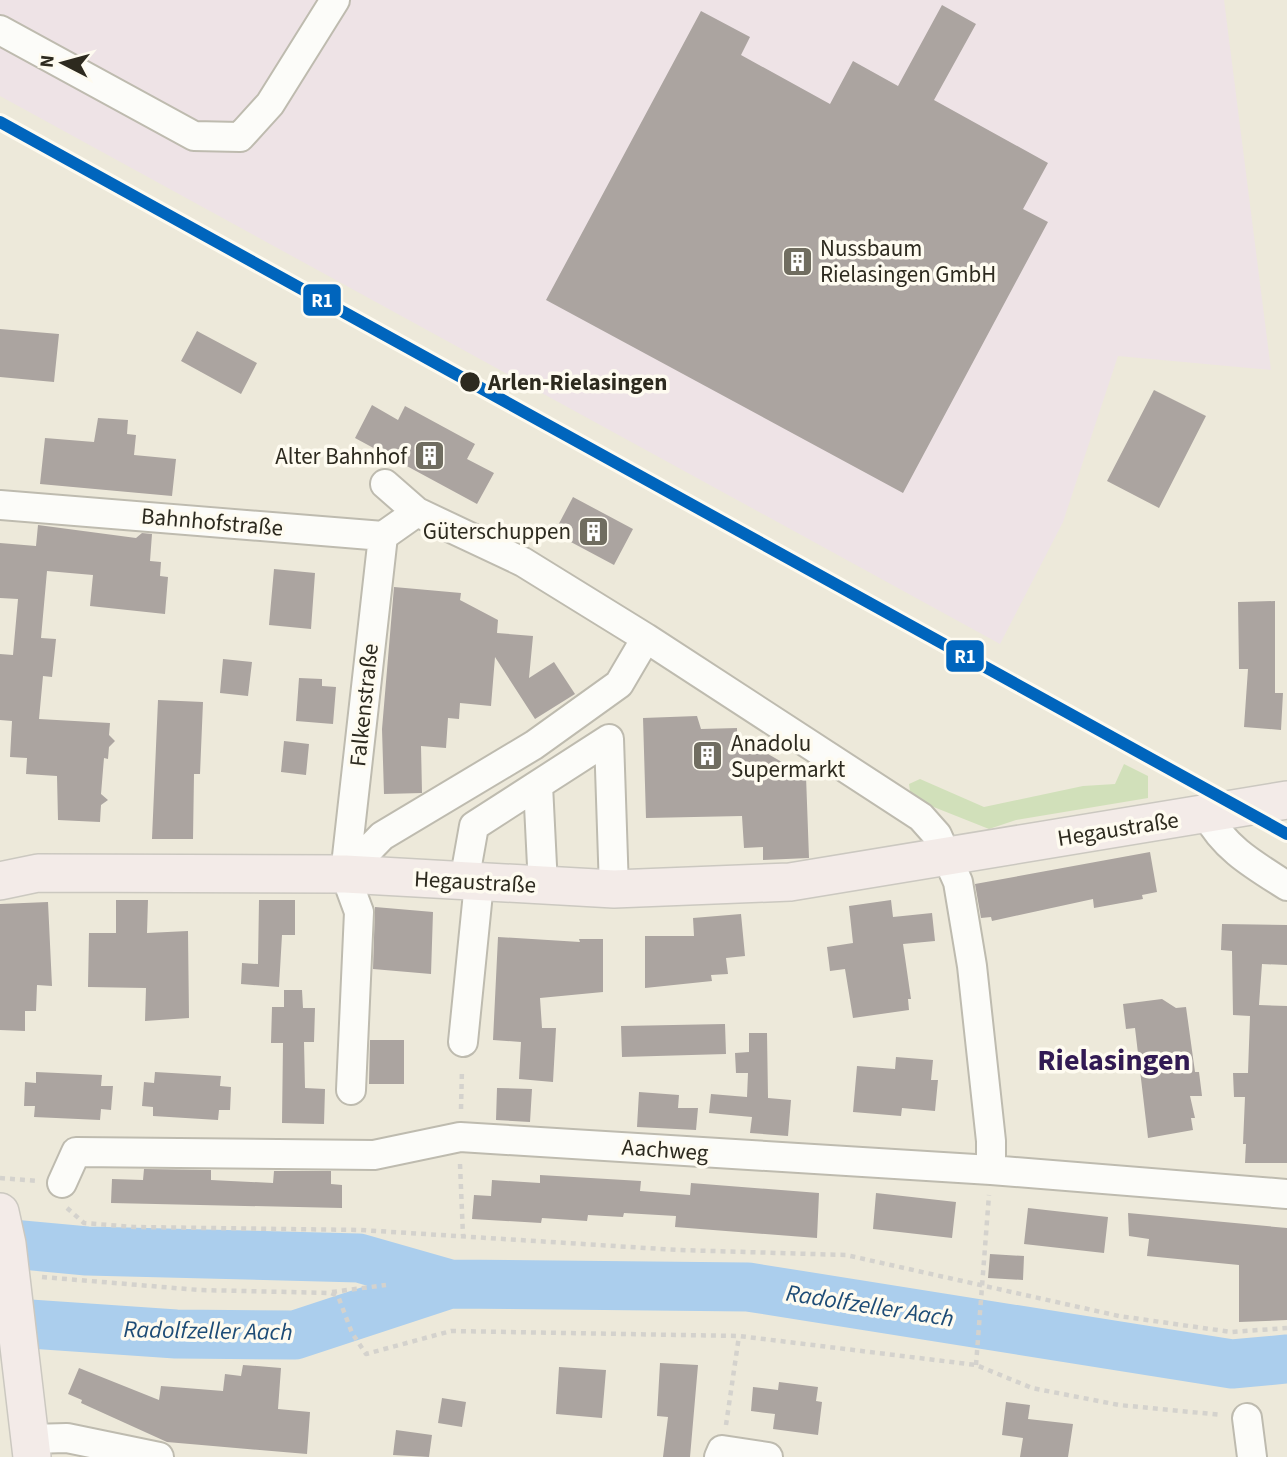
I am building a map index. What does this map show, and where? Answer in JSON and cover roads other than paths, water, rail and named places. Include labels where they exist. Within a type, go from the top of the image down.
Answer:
[{"type":"main road","name":"Hegaustraße","points":[[0,881],[38,873],[345,874],[614,889],[790,882],[1287,800]]},
{"type":"main road","points":[[0,1212],[11,1277],[31,1448]]},
{"type":"street","points":[[0,30],[194,136],[240,137],[270,104],[335,0]]},
{"type":"street","points":[[385,484],[417,512],[523,562],[646,638],[921,817],[937,835],[958,882],[972,967],[991,1141],[991,1170]]},
{"type":"street","name":"Bahnhofstraße","points":[[0,505],[383,536]]},
{"type":"street","points":[[383,536],[417,512]]},
{"type":"street","name":"Falkenstraße","points":[[345,874],[383,536]]},
{"type":"street","points":[[351,1090],[359,912],[345,874],[382,836],[534,744],[620,684],[646,638]]},
{"type":"street","points":[[463,1042],[474,826],[609,739],[614,889]]},
{"type":"street","points":[[538,785],[542,886]]},
{"type":"street","points":[[1206,814],[1217,834],[1234,852],[1287,886]]},
{"type":"street","name":"Aachweg","points":[[62,1183],[76,1152],[374,1155],[460,1137],[991,1170],[1287,1194]]},
{"type":"street","points":[[1247,1418],[1252,1457]]},
{"type":"street","points":[[31,1448],[67,1438],[159,1457]]},
{"type":"street","points":[[721,1454],[768,1457]]},
{"type":"waterway","name":"Radolfzeller Aach","points":[[0,1243],[87,1251],[359,1258],[450,1284]]},
{"type":"waterway","name":"Radolfzeller Aach","points":[[0,1322],[176,1334],[295,1335],[450,1284],[748,1287],[1232,1364],[1287,1359]]},
{"type":"place","name":"Nussbaum Rielasingen GmbH","points":[[797,261]]},
{"type":"place","name":"Arlen-Rielasingen","points":[[470,382]]},
{"type":"place","name":"Alter Bahnhof","points":[[430,456]]},
{"type":"place","name":"Güterschuppen","points":[[594,531]]},
{"type":"place","name":"Anadolu Supermarkt","points":[[708,756]]},
{"type":"district","name":"Rielasingen","points":[[1114,1060]]}]
